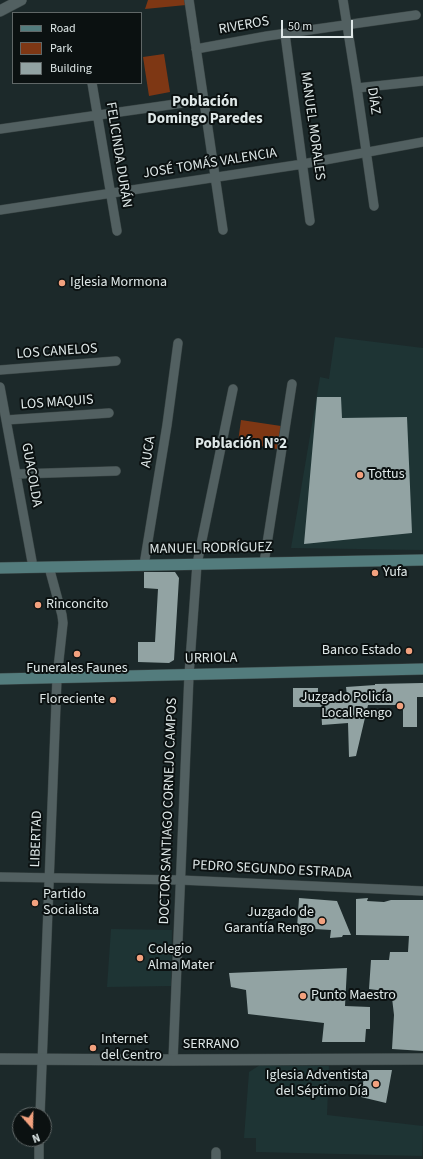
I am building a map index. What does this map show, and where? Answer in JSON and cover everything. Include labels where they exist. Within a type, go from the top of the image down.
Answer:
[{"type":"main road","name":"MANUEL RODRÍGUEZ","points":[[0,568],[423,560]]},
{"type":"main road","name":"URRIOLA","points":[[0,680],[423,669]]},
{"type":"street","points":[[0,11],[21,0]]},
{"type":"street","points":[[189,0],[223,230]]},
{"type":"street","name":"DÍAZ","points":[[343,0],[374,206]]},
{"type":"street","name":"RIVEROS","points":[[196,49],[347,24],[416,15]]},
{"type":"street","name":"MANUEL MORALES","points":[[285,34],[310,221]]},
{"type":"street","points":[[357,88],[423,81]]},
{"type":"street","name":"FELICINDA DURÁN","points":[[92,84],[117,231]]},
{"type":"street","points":[[0,128],[204,100]]},
{"type":"street","name":"JOSÉ TOMÁS VALENCIA","points":[[0,210],[366,154],[392,147],[423,142]]},
{"type":"street","name":"AUCA","points":[[144,565],[167,425],[178,343]]},
{"type":"street","name":"LOS CANELOS","points":[[0,370],[116,361]]},
{"type":"street","points":[[264,563],[292,384]]},
{"type":"street","name":"GUACOLDA","points":[[0,388],[33,567]]},
{"type":"street","name":"DOCTOR SANTIAGO CORNEJO CAMPOS","points":[[173,1060],[189,675],[197,564],[233,389]]},
{"type":"street","name":"LOS MAQUIS","points":[[6,420],[109,413]]},
{"type":"street","points":[[17,474],[116,471]]},
{"type":"street","name":"LIBERTAD","points":[[40,1107],[57,678],[63,623],[61,610],[49,567]]},
{"type":"street","name":"PEDRO SEGUNDO ESTRADA","points":[[0,877],[180,880],[423,891]]},
{"type":"street","name":"SERRANO","points":[[0,1059],[423,1059]]},
{"type":"street","points":[[39,1147],[39,1159]]},
{"type":"shaded area","points":[[335,337],[423,348],[423,550],[291,548],[320,377],[329,379]]},
{"type":"shaded area","name":"Colegio Alma Mater","points":[[111,929],[172,930],[171,986],[107,987]]},
{"type":"shaded area","points":[[260,1065],[329,1066],[327,1115],[423,1126],[422,1156],[256,1152],[256,1138],[244,1138],[249,1072]]},
{"type":"green space","points":[[148,0],[186,0],[186,5],[145,9]]},
{"type":"green space","points":[[164,54],[170,92],[149,96],[143,57]]},
{"type":"green space","points":[[241,420],[281,426],[277,449],[238,442]]},
{"type":"building","name":"Tottus","points":[[317,397],[341,397],[342,418],[407,417],[412,533],[304,544]]},
{"type":"building","points":[[144,572],[175,572],[179,578],[174,660],[169,663],[138,662],[138,642],[155,642],[158,589],[144,588]]},
{"type":"building","points":[[423,683],[423,697],[417,697],[417,727],[403,727],[403,705],[368,705],[356,756],[349,757],[348,723],[322,725],[321,707],[293,707],[293,688],[318,688],[318,697],[347,696],[346,687],[375,684]]},
{"type":"building","points":[[299,898],[337,901],[351,935],[330,938],[331,930],[297,928]]},
{"type":"building","points":[[368,898],[367,901],[384,902],[391,900],[423,900],[423,1051],[392,1049],[394,1015],[392,998],[386,999],[385,991],[369,989],[371,960],[389,960],[390,952],[408,952],[409,936],[356,935],[356,899]]},
{"type":"building","points":[[347,968],[345,1006],[370,1007],[370,1029],[366,1029],[365,1042],[322,1042],[324,1023],[248,1014],[246,990],[231,987],[229,973]]},
{"type":"building","name":"Iglesia Adventista del Séptimo Día","points":[[365,1070],[392,1070],[386,1103],[361,1097]]},
{"type":"place","name":"Iglesia Mormona","points":[[62,283]]},
{"type":"place","name":"Tottus","points":[[360,475]]},
{"type":"place","name":"Yufa","points":[[375,573]]},
{"type":"place","name":"Rinconcito","points":[[38,605]]},
{"type":"place","name":"Banco Estado","points":[[409,651]]},
{"type":"place","name":"Funerales Faunes","points":[[77,654]]},
{"type":"place","name":"Floreciente","points":[[113,700]]},
{"type":"place","name":"Juzgado Policía Local Rengo","points":[[400,706]]},
{"type":"place","name":"Partido Socialista","points":[[35,903]]},
{"type":"place","name":"Juzgado de Garantía Rengo","points":[[322,921]]},
{"type":"place","name":"Colegio Alma Mater","points":[[140,958]]},
{"type":"place","name":"Punto Maestro","points":[[303,996]]},
{"type":"place","name":"Internet del Centro","points":[[93,1048]]},
{"type":"place","name":"Iglesia Adventista del Séptimo Día","points":[[376,1084]]},
{"type":"district","name":"Población Domingo Paredes","points":[[205,112]]},
{"type":"district","name":"Población N°2","points":[[241,445]]}]
